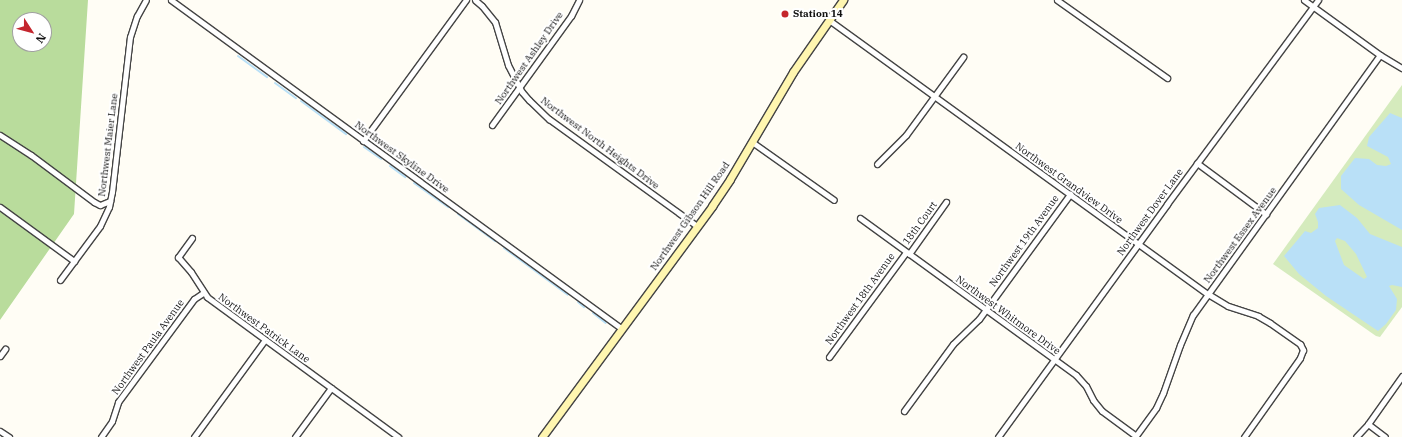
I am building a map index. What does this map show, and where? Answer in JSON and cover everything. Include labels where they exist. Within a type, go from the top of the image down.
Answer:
[{"type":"main road","name":"Northwest Gibson Hill Road","points":[[542,437],[726,185],[793,72],[844,0]]},
{"type":"street","name":"Northwest Maier Lane","points":[[60,280],[100,226],[110,201],[130,37],[137,16],[146,0]]},
{"type":"street","name":"Northwest Skyline Drive","points":[[171,0],[178,2],[363,141],[622,328]]},
{"type":"street","points":[[363,141],[466,0]]},
{"type":"street","name":"Northwest North Heights Drive","points":[[475,0],[495,22],[508,65],[529,100],[545,116],[697,226]]},
{"type":"street","name":"Northwest Ashley Drive","points":[[492,125],[571,16],[579,0]]},
{"type":"street","points":[[1057,0],[1166,78]]},
{"type":"street","points":[[1304,0],[1380,55],[1402,68]]},
{"type":"street","name":"Northwest Dover Lane","points":[[998,437],[1197,163],[1318,0]]},
{"type":"street","name":"Northwest Grandview Drive","points":[[829,20],[1208,294],[1228,306],[1258,316],[1300,344],[1303,350],[1300,358],[1244,437]]},
{"type":"street","name":"Northwest Essex Avenue","points":[[1135,437],[1156,408],[1187,328],[1208,294],[1380,55]]},
{"type":"street","points":[[876,164],[906,135],[963,57]]},
{"type":"street","points":[[0,135],[31,155],[94,202],[100,205],[110,201]]},
{"type":"street","points":[[752,142],[834,200]]},
{"type":"street","points":[[1197,163],[1266,214]]},
{"type":"street","name":"Northwest 19th Avenue","points":[[904,411],[953,344],[972,326],[986,309],[1070,194]]},
{"type":"street","name":"18th Court","points":[[907,253],[946,202]]},
{"type":"street","points":[[0,207],[74,261]]},
{"type":"street","name":"Northwest Whitmore Drive","points":[[860,218],[1076,376],[1086,386],[1093,400],[1102,411],[1135,437]]},
{"type":"street","name":"Northwest Patrick Lane","points":[[192,238],[178,257],[191,272],[203,292],[214,303],[398,437]]},
{"type":"street","name":"Northwest 18th Avenue","points":[[829,357],[907,253]]},
{"type":"street","name":"Northwest Paula Avenue","points":[[101,437],[112,421],[118,402],[185,310],[194,299],[203,292]]},
{"type":"street","points":[[194,437],[264,340]]},
{"type":"street","points":[[0,356],[5,349]]},
{"type":"street","points":[[1356,437],[1368,424],[1402,376]]},
{"type":"street","points":[[295,437],[331,388]]},
{"type":"street","points":[[1368,424],[1385,437]]},
{"type":"street","points":[[0,431],[9,437]]},
{"type":"green space","points":[[0,0],[88,0],[74,214],[0,320]]},
{"type":"green space","points":[[1402,85],[1402,307],[1380,337],[1376,336],[1273,264]]},
{"type":"water","points":[[1390,113],[1402,118],[1402,230],[1359,205],[1341,189],[1341,176],[1355,158],[1369,159],[1377,165],[1386,166],[1391,164],[1388,157],[1367,146],[1369,137]]},
{"type":"water","points":[[1340,205],[1357,218],[1370,234],[1402,247],[1402,287],[1392,285],[1389,286],[1397,299],[1396,310],[1386,324],[1378,331],[1326,296],[1299,274],[1284,256],[1305,231],[1311,233],[1318,228],[1318,222],[1315,214],[1319,208]],"holes":[[[1337,238],[1345,241],[1356,254],[1367,277],[1364,279],[1344,265],[1335,241]]]},
{"type":"waterway","points":[[238,56],[267,77]]},
{"type":"waterway","points":[[275,83],[296,98]]},
{"type":"waterway","points":[[301,101],[346,134]]},
{"type":"waterway","points":[[364,147],[381,159]]},
{"type":"waterway","points":[[390,166],[405,177]]},
{"type":"waterway","points":[[414,183],[448,207]]},
{"type":"waterway","points":[[458,214],[495,241]]},
{"type":"waterway","points":[[504,248],[568,295]]},
{"type":"waterway","points":[[578,302],[584,307]]},
{"type":"waterway","points":[[593,313],[606,323]]},
{"type":"place","name":"Station 14","points":[[785,14]]}]
